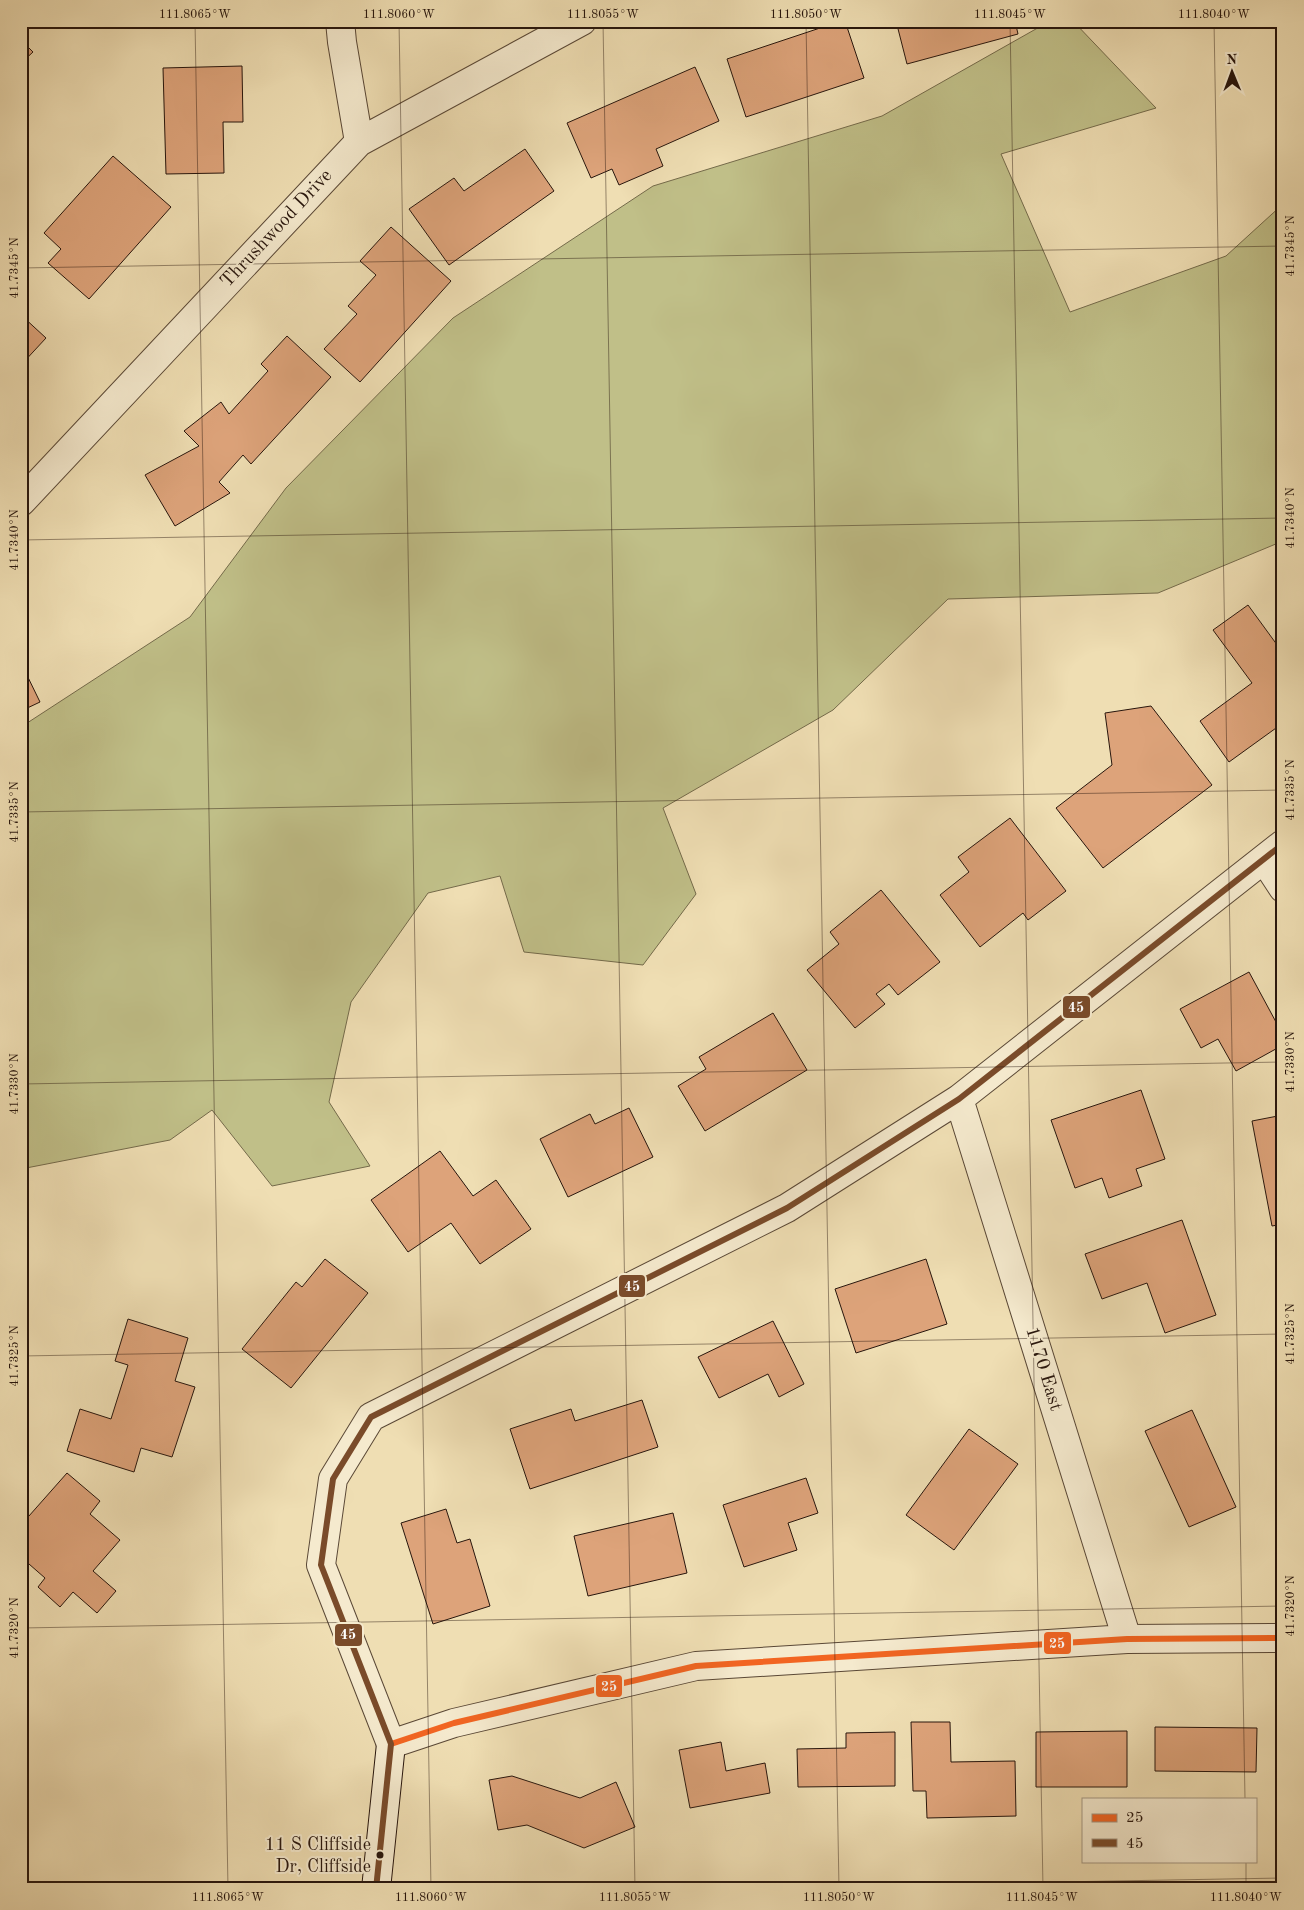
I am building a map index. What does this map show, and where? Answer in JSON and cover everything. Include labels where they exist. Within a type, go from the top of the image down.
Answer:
[{"type":"street","points":[[340,21],[359,142]]},
{"type":"street","name":"Thrushwood Drive","points":[[21,502],[359,142],[582,21]]},
{"type":"street","points":[[376,1889],[392,1744],[321,1564],[333,1480],[371,1417],[787,1208],[959,1099],[1273,851],[1283,888]]},
{"type":"street","name":"1170 East","points":[[959,1099],[1127,1639]]},
{"type":"street","points":[[392,1744],[454,1723],[696,1666],[1127,1639],[1283,1638]]},
{"type":"shaded area","points":[[1050,21],[1073,21],[1156,108],[1001,154],[1070,312],[1226,256],[1283,204],[1283,541],[1158,593],[948,599],[833,710],[663,808],[696,894],[643,965],[524,952],[500,876],[428,893],[351,1002],[329,1102],[370,1166],[272,1186],[212,1110],[170,1140],[21,1169],[21,727],[190,617],[286,488],[453,318],[653,186],[882,116]]},
{"type":"building","points":[[41,21],[56,21],[46,28]]},
{"type":"building","points":[[845,21],[864,78],[746,117],[727,59]]},
{"type":"building","points":[[896,21],[1015,21],[1018,34],[907,64]]},
{"type":"building","points":[[21,40],[33,52],[21,63]]},
{"type":"building","points":[[242,66],[243,122],[223,122],[224,173],[166,174],[163,68]]},
{"type":"building","points":[[695,67],[719,121],[656,149],[663,166],[619,185],[612,169],[591,178],[567,123]]},
{"type":"building","points":[[21,78],[27,84],[21,90]]},
{"type":"building","points":[[525,149],[554,191],[449,265],[409,209],[454,178],[464,191]]},
{"type":"building","points":[[113,156],[171,207],[89,299],[48,263],[61,249],[44,233]]},
{"type":"building","points":[[391,227],[451,281],[360,382],[324,349],[357,314],[348,306],[376,275],[360,261]]},
{"type":"building","points":[[21,315],[46,338],[21,365]]},
{"type":"building","points":[[287,336],[331,377],[251,464],[243,455],[219,482],[230,493],[175,526],[145,475],[199,446],[184,431],[221,402],[229,414],[268,371],[261,364]]},
{"type":"building","points":[[1248,605],[1283,653],[1283,723],[1229,762],[1200,721],[1252,683],[1213,630]]},
{"type":"building","points":[[21,663],[40,702],[21,711]]},
{"type":"building","points":[[1151,706],[1212,785],[1103,868],[1056,808],[1112,765],[1105,713]]},
{"type":"building","points":[[1010,818],[1066,891],[1028,920],[1023,913],[980,947],[940,895],[969,872],[958,857]]},
{"type":"building","points":[[881,890],[940,962],[898,995],[889,984],[876,994],[885,1004],[855,1028],[807,970],[839,944],[830,932]]},
{"type":"building","points":[[1249,972],[1283,1035],[1283,1045],[1236,1071],[1218,1039],[1201,1048],[1180,1009]]},
{"type":"building","points":[[773,1013],[807,1070],[705,1131],[678,1086],[706,1069],[699,1057]]},
{"type":"building","points":[[1141,1090],[1165,1159],[1136,1169],[1142,1186],[1109,1198],[1102,1178],[1075,1188],[1051,1120]]},
{"type":"building","points":[[629,1108],[653,1157],[568,1197],[540,1139],[590,1114],[595,1124]]},
{"type":"building","points":[[1283,1115],[1283,1224],[1272,1226],[1252,1121]]},
{"type":"building","points":[[440,1151],[473,1196],[496,1180],[531,1229],[480,1264],[451,1223],[408,1252],[371,1200]]},
{"type":"building","points":[[1182,1220],[1216,1315],[1165,1333],[1147,1283],[1102,1299],[1085,1254]]},
{"type":"building","points":[[325,1259],[368,1293],[291,1388],[242,1349],[296,1282],[302,1287]]},
{"type":"building","points":[[926,1259],[947,1324],[856,1353],[835,1289]]},
{"type":"building","points":[[128,1319],[188,1338],[175,1381],[195,1387],[172,1457],[141,1448],[134,1472],[67,1451],[80,1409],[111,1419],[128,1365],[115,1361]]},
{"type":"building","points":[[773,1321],[804,1384],[779,1397],[768,1374],[719,1398],[698,1357]]},
{"type":"building","points":[[642,1400],[658,1447],[530,1489],[510,1429],[571,1409],[575,1421]]},
{"type":"building","points":[[1192,1410],[1236,1507],[1189,1527],[1145,1431]]},
{"type":"building","points":[[969,1429],[1018,1464],[954,1550],[906,1515]]},
{"type":"building","points":[[67,1473],[100,1501],[90,1514],[120,1540],[93,1571],[116,1591],[97,1613],[73,1592],[60,1607],[38,1587],[45,1578],[21,1557],[21,1525]]},
{"type":"building","points":[[806,1478],[818,1513],[788,1523],[797,1550],[744,1567],[723,1505]]},
{"type":"building","points":[[446,1509],[457,1543],[470,1539],[490,1606],[433,1624],[401,1523]]},
{"type":"building","points":[[673,1513],[687,1573],[588,1596],[574,1536]]},
{"type":"building","points":[[911,1722],[950,1722],[951,1762],[1015,1761],[1016,1816],[927,1818],[926,1791],[913,1791]]},
{"type":"building","points":[[1155,1727],[1257,1728],[1256,1772],[1155,1771]]},
{"type":"building","points":[[1127,1731],[1127,1787],[1036,1787],[1036,1732]]},
{"type":"building","points":[[895,1732],[895,1786],[798,1787],[797,1749],[846,1748],[846,1733]]},
{"type":"building","points":[[721,1742],[726,1771],[765,1763],[770,1793],[690,1808],[679,1750]]},
{"type":"building","points":[[1281,1763],[1283,1763],[1283,1798],[1281,1798]]},
{"type":"building","points":[[512,1776],[580,1798],[616,1782],[635,1827],[584,1848],[527,1825],[498,1830],[489,1780]]},
{"type":"transit line","name":"45","points":[[376,1889],[391,1744],[321,1565],[333,1479],[371,1417],[787,1208],[959,1099],[1283,844]]},
{"type":"transit line","name":"25","points":[[391,1744],[454,1723],[696,1666],[1127,1639],[1283,1638]]},
{"type":"place","name":"11 S Cliffside Dr, Cliffside","points":[[380,1855]]}]
